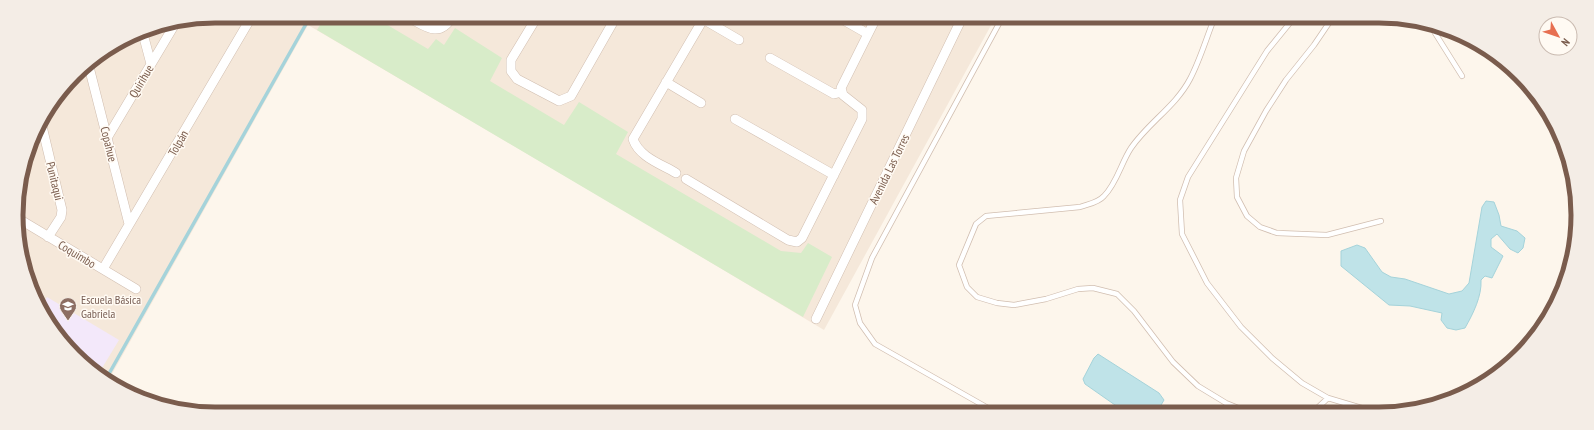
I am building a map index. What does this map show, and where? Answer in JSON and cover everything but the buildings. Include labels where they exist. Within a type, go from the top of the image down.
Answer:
[{"type":"street","name":"Tolpán","points":[[103,269],[248,23]]},
{"type":"street","points":[[419,23],[428,28],[437,29],[448,23]]},
{"type":"street","points":[[534,23],[512,60],[511,71],[517,79],[559,101],[571,96],[613,23]]},
{"type":"street","points":[[676,173],[643,154],[636,147],[633,140],[700,23]]},
{"type":"street","points":[[711,23],[739,40]]},
{"type":"street","points":[[849,23],[868,34]]},
{"type":"street","points":[[686,179],[788,240],[797,242],[802,238],[862,119],[862,110],[843,96],[841,88],[874,23]]},
{"type":"street","name":"Avenida Las Torres","points":[[816,319],[960,23]]},
{"type":"street","name":"Quirihue","points":[[107,138],[172,28]]},
{"type":"street","points":[[144,37],[151,64]]},
{"type":"street","points":[[770,58],[834,94],[842,92]]},
{"type":"street","name":"Copahue","points":[[90,70],[130,224]]},
{"type":"street","points":[[666,82],[700,103]]},
{"type":"street","points":[[735,119],[834,175]]},
{"type":"street","name":"Punitaqui","points":[[43,130],[62,210],[60,220],[48,237]]},
{"type":"street","name":"Coquimbo","points":[[23,221],[136,289]]},
{"type":"lane","points":[[986,407],[875,344],[860,323],[855,304],[872,258],[999,23]]},
{"type":"lane","points":[[1212,23],[1191,78],[1183,91],[1131,147],[1122,162],[1112,187],[1104,197],[1094,203],[1080,207],[986,216],[976,224],[959,265],[967,286],[977,297],[997,303],[1014,305],[1020,304],[1046,299],[1078,289],[1093,288],[1117,294],[1134,311],[1173,362],[1198,386],[1226,403],[1236,407]]},
{"type":"lane","points":[[1290,23],[1268,52],[1188,177],[1180,200],[1182,234],[1207,283],[1241,327],[1272,358],[1302,383],[1328,398],[1358,407]]},
{"type":"lane","points":[[1329,23],[1314,45],[1286,80],[1266,111],[1244,151],[1236,178],[1237,197],[1247,216],[1260,227],[1276,233],[1327,235],[1381,221]]},
{"type":"lane","points":[[1434,31],[1462,76]]},
{"type":"lane","points":[[1318,407],[1328,398]]},
{"type":"shaded area","points":[[202,23],[992,23],[824,330],[308,25],[111,376],[108,375],[79,351],[71,342],[55,322],[43,300],[33,277],[27,252],[23,228],[23,202],[33,153],[55,108],[79,79],[108,55],[153,33]]},
{"type":"shaded area","name":"Escuela Básica Gabriela","points":[[47,297],[119,340],[101,369],[79,351],[71,342],[55,322],[44,302]]},
{"type":"green space","points":[[321,23],[384,23],[428,49],[436,39],[444,45],[455,28],[502,58],[490,81],[564,125],[579,102],[628,132],[616,154],[781,251],[801,253],[808,243],[832,257],[803,317],[317,30]]},
{"type":"water","points":[[1486,201],[1494,202],[1501,226],[1517,231],[1525,238],[1523,248],[1518,253],[1510,249],[1497,234],[1491,239],[1491,247],[1503,256],[1492,278],[1485,276],[1481,280],[1480,292],[1474,311],[1465,328],[1456,330],[1447,328],[1441,320],[1442,313],[1410,306],[1389,305],[1341,266],[1341,251],[1357,245],[1365,248],[1382,272],[1391,277],[1405,279],[1449,294],[1462,291],[1469,283],[1482,207]]},
{"type":"water","points":[[1098,354],[1159,393],[1164,400],[1160,407],[1118,407],[1085,384],[1083,379],[1094,358]]},
{"type":"waterway","points":[[108,375],[306,24]]},
{"type":"place","name":"Escuela Básica Gabriela","points":[[68,321]]}]
